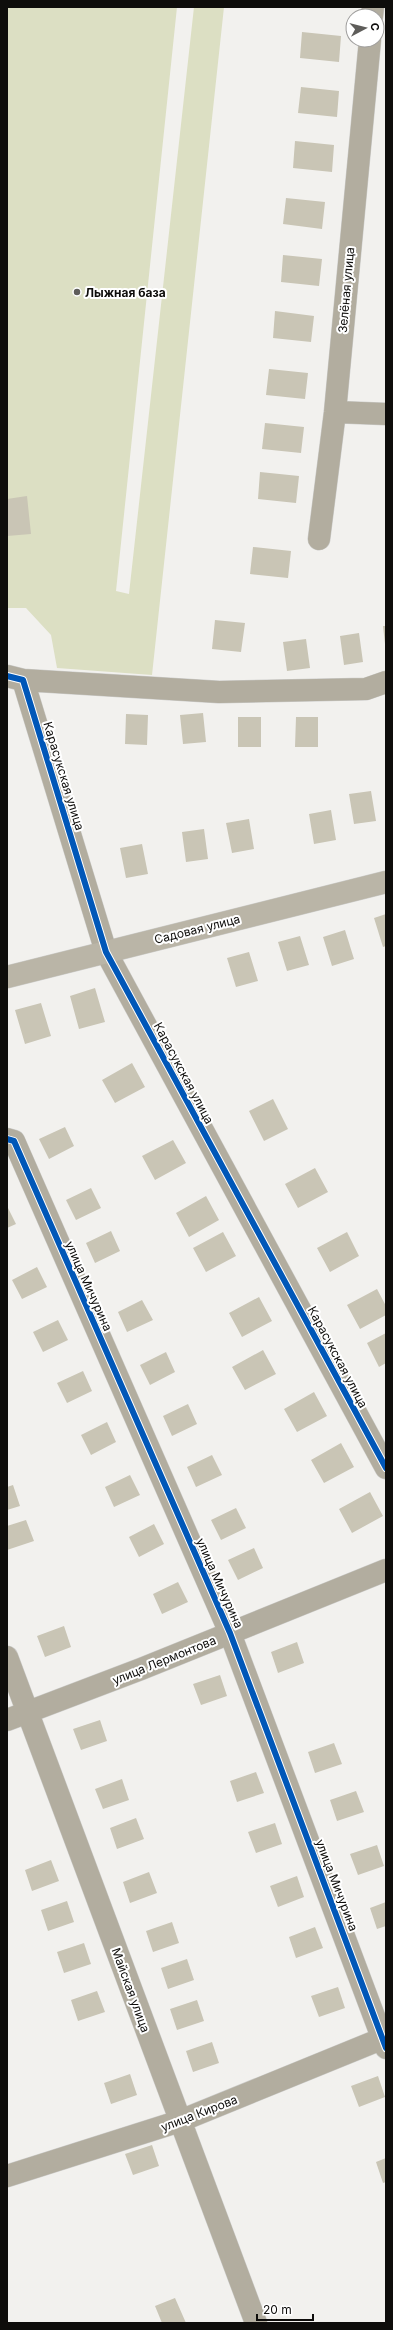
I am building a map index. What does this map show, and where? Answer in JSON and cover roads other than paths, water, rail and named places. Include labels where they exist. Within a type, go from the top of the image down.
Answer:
[{"type":"street","name":"Зелёная улица","points":[[319,539],[335,412],[369,48]]},
{"type":"street","points":[[335,412],[386,414]]},
{"type":"street","points":[[15,678],[219,692],[366,688],[386,682]]},
{"type":"street","name":"Карасукская улица","points":[[15,678],[106,952],[386,1468]]},
{"type":"street","name":"Садовая улица","points":[[7,977],[386,882]]},
{"type":"street","name":"улица Мичурина","points":[[7,1139],[14,1141],[230,1633],[385,2041]]},
{"type":"street","name":"улица Лермонтова","points":[[7,1720],[386,1570]]},
{"type":"street","name":"Майская улица","points":[[7,1657],[256,2323]]},
{"type":"street","name":"улица Кирова","points":[[7,2176],[180,2121],[385,2041]]},
{"type":"place","name":"Лыжная база","points":[[77,292]]}]
